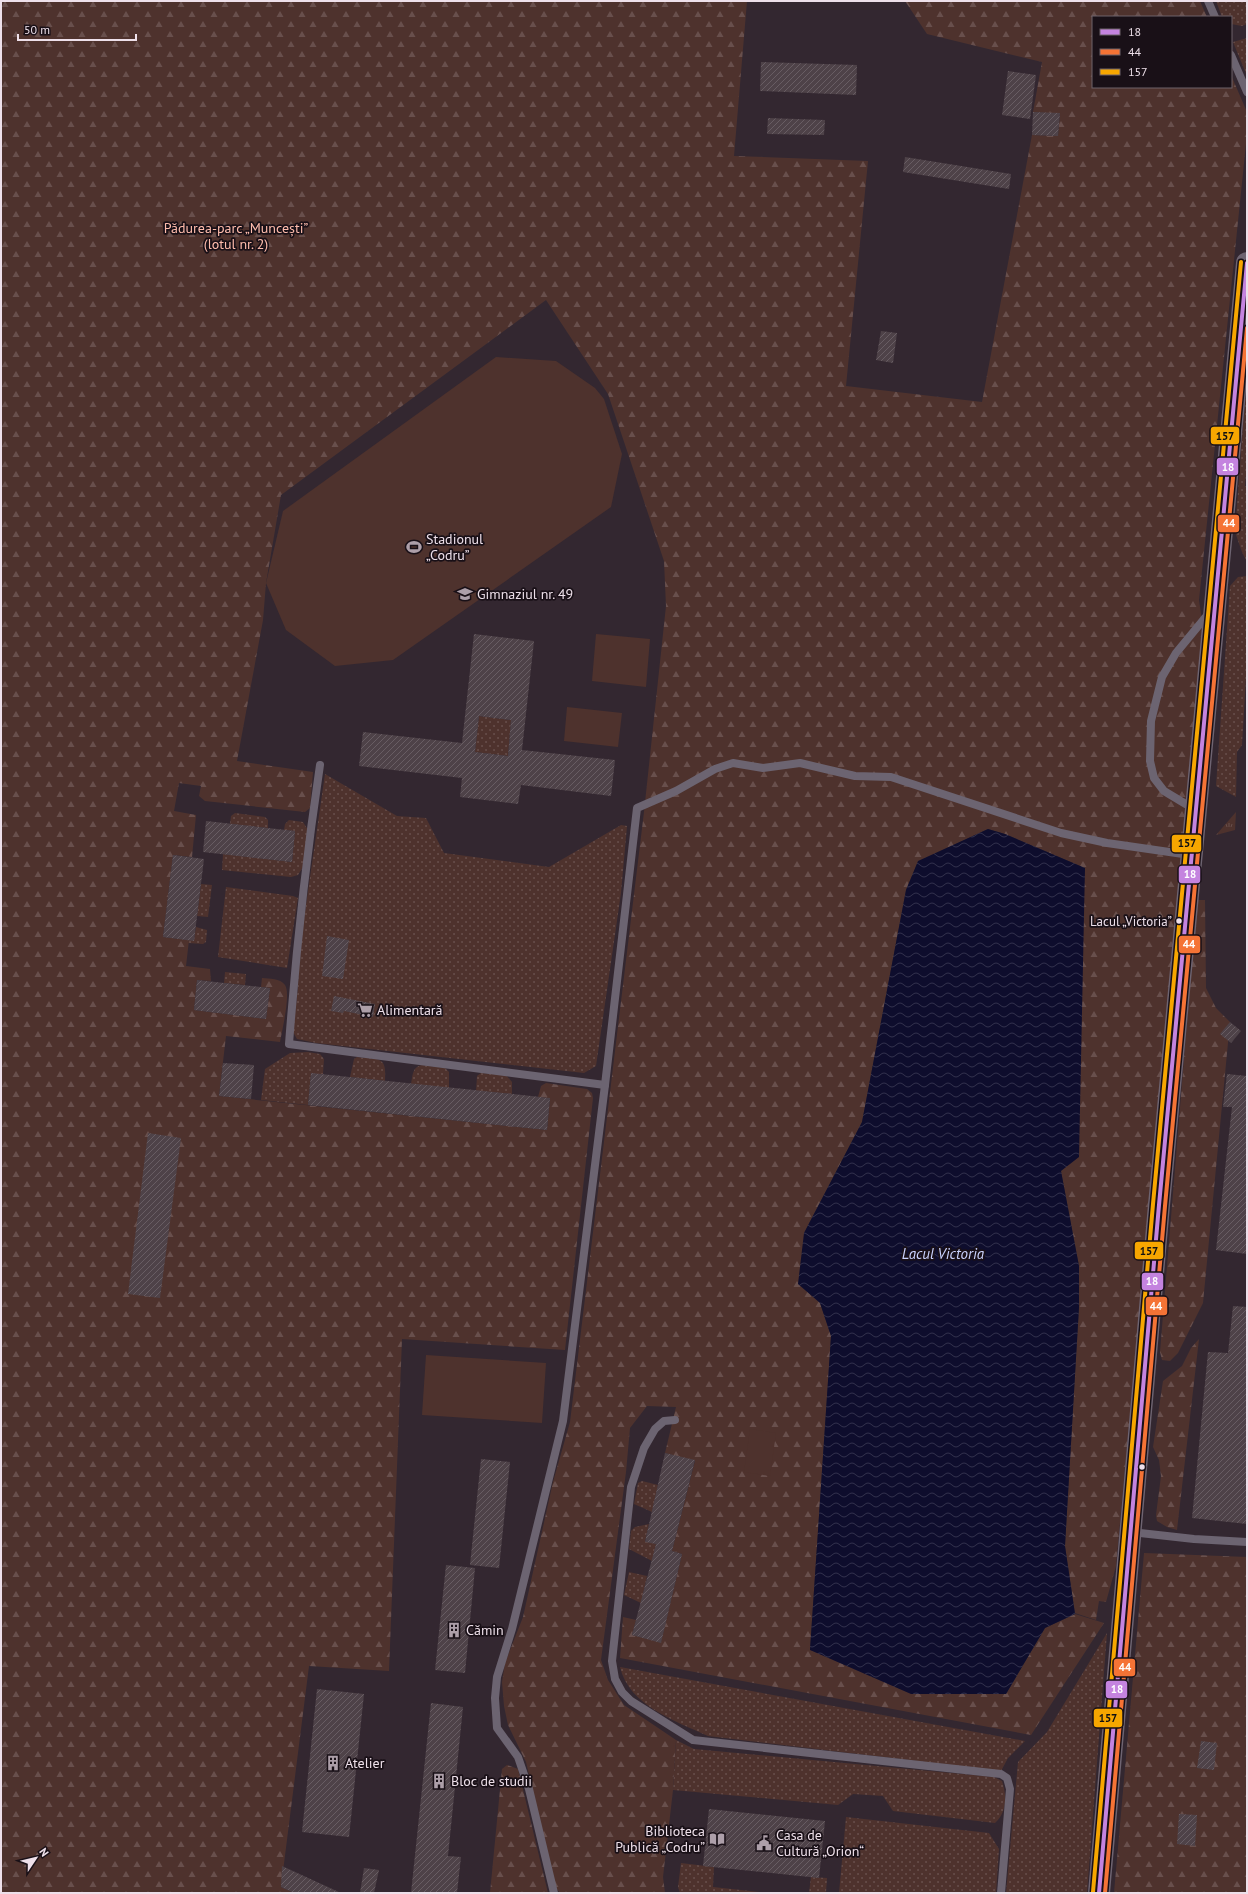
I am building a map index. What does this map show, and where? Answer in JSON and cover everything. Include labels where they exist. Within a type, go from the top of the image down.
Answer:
[{"type":"main road","points":[[1099,1893],[1130,1532],[1247,263]]},
{"type":"lane","points":[[1208,1],[1215,16]]},
{"type":"lane","points":[[1232,57],[1247,92]]},
{"type":"lane","points":[[1196,810],[1164,791],[1154,778],[1150,761],[1151,721],[1162,677],[1165,671],[1176,653],[1215,606]]},
{"type":"lane","points":[[554,1893],[529,1789],[518,1756],[497,1728],[495,1698],[497,1677],[512,1629],[563,1421],[605,1086],[637,808],[676,791],[715,769],[733,762],[763,768],[800,763],[856,776],[890,777],[1062,833],[1107,843],[1192,856]]},
{"type":"lane","points":[[320,765],[312,820],[295,968],[289,1044],[605,1086]]},
{"type":"lane","points":[[675,1420],[664,1421],[655,1429],[644,1448],[632,1487],[612,1661],[615,1679],[622,1692],[631,1701],[693,1740],[1001,1774],[1007,1778],[1010,1789],[1001,1893]]},
{"type":"lane","points":[[1130,1532],[1194,1539],[1247,1542]]},
{"type":"green space","name":"Pădurea-parc „Muncești” (lotul nr. 2)","points":[[1,1],[747,1],[734,156],[868,161],[846,386],[982,402],[1032,135],[1058,136],[1060,114],[1033,112],[1042,62],[927,34],[905,1],[1200,1],[1207,16],[1092,16],[1092,88],[1232,88],[1232,77],[1247,112],[1247,134],[1199,600],[1204,635],[1185,815],[1116,1566],[1106,1602],[1099,1601],[1096,1620],[1075,1613],[1065,1546],[1079,1307],[1079,1266],[1061,1171],[1085,868],[1005,834],[988,829],[918,862],[906,890],[862,1122],[804,1233],[820,1303],[831,1336],[810,1650],[1006,1694],[1045,1628],[1075,1614],[1104,1623],[1031,1735],[620,1658],[623,1617],[636,1620],[632,1635],[661,1642],[682,1554],[672,1551],[695,1461],[665,1453],[676,1407],[647,1406],[630,1428],[626,1472],[601,1660],[608,1680],[624,1705],[676,1740],[673,1790],[663,1877],[665,1893],[560,1893],[556,1888],[526,1762],[508,1725],[504,1706],[502,1682],[505,1663],[523,1617],[553,1482],[570,1422],[644,812],[666,606],[664,561],[608,394],[546,300],[281,495],[266,583],[263,620],[237,761],[313,772],[310,808],[305,812],[205,801],[199,796],[201,786],[179,783],[174,811],[196,815],[192,857],[173,855],[163,937],[189,940],[186,966],[210,969],[211,981],[197,980],[194,1010],[266,1019],[270,988],[261,987],[262,978],[280,981],[285,985],[287,990],[287,1004],[280,1042],[226,1036],[219,1096],[547,1130],[550,1099],[538,1097],[541,1086],[546,1083],[587,1089],[592,1093],[593,1098],[565,1350],[402,1339],[389,1671],[309,1666],[281,1887],[294,1893],[1,1893]]},
{"type":"green space","points":[[1216,1],[1247,1],[1247,24],[1242,26],[1232,24],[1232,16],[1222,16]]},
{"type":"green space","points":[[1247,38],[1247,76],[1233,42]]},
{"type":"green space","name":"Stadionul „Codru”","points":[[496,357],[556,361],[595,388],[604,399],[622,454],[611,507],[393,660],[335,666],[286,630],[266,583],[283,511]]},
{"type":"green space","points":[[1245,399],[1247,399],[1247,463],[1245,486],[1247,487],[1247,562],[1235,532]]},
{"type":"green space","points":[[1247,576],[1247,661],[1242,745],[1237,752],[1236,797],[1216,786],[1230,586],[1238,577]]},
{"type":"green space","points":[[596,634],[650,639],[646,687],[592,681]]},
{"type":"green space","points":[[567,707],[622,713],[618,747],[564,741]]},
{"type":"green space","points":[[479,716],[511,720],[508,756],[475,752]]},
{"type":"green space","points":[[325,774],[397,816],[426,818],[444,853],[549,867],[621,825],[627,826],[621,893],[596,1066],[584,1073],[316,1043],[297,1039],[293,1032],[298,987],[299,953]]},
{"type":"green space","points":[[1236,812],[1235,830],[1216,835]]},
{"type":"green space","points":[[235,813],[265,817],[268,820],[268,828],[230,824],[231,816]]},
{"type":"green space","points":[[289,820],[303,822],[308,830],[303,867],[298,875],[291,877],[222,870],[223,854],[292,862],[295,831],[284,830],[285,824]]},
{"type":"green space","points":[[201,884],[212,885],[208,917],[197,916]]},
{"type":"green space","points":[[226,887],[293,896],[298,898],[287,968],[218,957]]},
{"type":"green space","points":[[1197,900],[1205,900],[1206,988],[1216,1008],[1230,1022],[1203,1303],[1178,1353],[1170,1361],[1162,1360],[1160,1352]]},
{"type":"green space","points":[[196,927],[207,930],[206,942],[203,944],[188,943],[189,940],[194,940]]},
{"type":"green space","points":[[225,972],[246,974],[245,985],[224,983]]},
{"type":"green space","points":[[308,1052],[320,1054],[324,1059],[323,1074],[311,1074],[308,1105],[261,1100],[265,1069],[290,1053]]},
{"type":"green space","points":[[357,1057],[380,1060],[385,1067],[385,1081],[350,1077],[354,1059]]},
{"type":"green space","points":[[422,1065],[445,1068],[449,1072],[449,1088],[411,1084],[416,1068]]},
{"type":"green space","points":[[481,1073],[506,1075],[512,1082],[512,1094],[476,1091],[477,1076]]},
{"type":"green space","points":[[1199,1339],[1177,1530],[1167,1527],[1157,1521],[1156,1515],[1161,1476],[1159,1460],[1153,1447],[1163,1381],[1182,1366],[1191,1348]]},
{"type":"green space","points":[[426,1355],[546,1363],[542,1423],[422,1415]]},
{"type":"green space","points":[[750,1429],[776,1433],[770,1476],[744,1472]]},
{"type":"green space","points":[[642,1481],[658,1485],[652,1512],[634,1504],[638,1483]]},
{"type":"green space","points":[[649,1524],[645,1541],[656,1544],[652,1561],[629,1549],[631,1531],[635,1527]]},
{"type":"green space","points":[[1144,1553],[1247,1557],[1247,1893],[1114,1893]]},
{"type":"green space","points":[[629,1572],[647,1576],[641,1603],[624,1595]]},
{"type":"green space","points":[[1107,1633],[1087,1893],[1006,1893],[1018,1762],[1047,1732]]},
{"type":"green space","points":[[620,1667],[1025,1741],[1008,1758],[1001,1771],[708,1736],[668,1718],[643,1702],[625,1681]]},
{"type":"green space","points":[[676,1740],[694,1749],[994,1777],[1002,1781],[1005,1792],[1004,1809],[999,1819],[995,1823],[893,1811],[883,1796],[853,1794],[838,1805],[673,1790]]},
{"type":"green space","points":[[507,1765],[518,1769],[548,1893],[490,1893],[502,1769]]},
{"type":"green space","points":[[846,1817],[989,1833],[999,1849],[996,1893],[839,1893]]},
{"type":"green space","points":[[681,1863],[714,1867],[713,1887],[768,1893],[680,1893],[678,1887]]},
{"type":"green space","points":[[811,1877],[827,1878],[826,1893],[809,1893]]},
{"type":"water","name":"Lacul Victoria","points":[[988,829],[1005,834],[1085,868],[1079,1157],[1061,1171],[1079,1266],[1079,1307],[1065,1546],[1075,1614],[1045,1628],[1006,1694],[911,1694],[810,1650],[831,1336],[820,1303],[798,1284],[804,1233],[862,1122],[906,890],[918,861]]},
{"type":"building","points":[[761,62],[857,65],[856,95],[760,91]]},
{"type":"building","points":[[1008,71],[1036,75],[1030,119],[1002,115]]},
{"type":"building","points":[[1033,112],[1060,113],[1058,136],[1032,135]]},
{"type":"building","points":[[768,118],[825,120],[824,135],[767,134]]},
{"type":"building","points":[[905,157],[1011,174],[1009,189],[903,172]]},
{"type":"building","points":[[881,331],[897,333],[893,363],[876,360]]},
{"type":"building","points":[[474,634],[534,641],[522,750],[615,760],[611,796],[521,785],[518,804],[460,797],[462,778],[359,766],[363,732],[462,743]],"holes":[[[479,716],[511,720],[508,756],[475,752]]]},
{"type":"building","points":[[206,821],[295,831],[292,862],[203,852]]},
{"type":"building","points":[[173,855],[204,859],[194,941],[163,937]]},
{"type":"building","points":[[327,936],[349,940],[343,979],[322,976]]},
{"type":"building","points":[[197,980],[270,988],[266,1019],[194,1010]]},
{"type":"building","points":[[334,996],[375,1004],[373,1017],[344,1011],[343,1013],[331,1011]]},
{"type":"building","points":[[1230,1022],[1241,1031],[1231,1043],[1220,1034]]},
{"type":"building","points":[[223,1063],[254,1065],[251,1099],[219,1096]]},
{"type":"building","points":[[311,1073],[550,1098],[547,1130],[308,1105]]},
{"type":"building","points":[[1227,1074],[1247,1076],[1247,1254],[1216,1250],[1232,1107],[1223,1107]]},
{"type":"building","points":[[148,1133],[181,1138],[160,1298],[128,1294]]},
{"type":"building","points":[[1233,1306],[1247,1307],[1247,1524],[1192,1518],[1208,1352],[1228,1353]]},
{"type":"building","points":[[665,1453],[695,1460],[672,1551],[682,1554],[661,1643],[632,1635],[656,1544],[645,1542]]},
{"type":"building","points":[[481,1459],[510,1462],[499,1568],[470,1565]]},
{"type":"building","name":"Cămin","points":[[446,1565],[475,1568],[465,1673],[435,1670]]},
{"type":"building","name":"Atelier","points":[[317,1689],[364,1694],[349,1837],[302,1832]]},
{"type":"building","name":"Bloc de studii","points":[[431,1703],[463,1707],[448,1856],[461,1857],[457,1893],[411,1893]]},
{"type":"building","points":[[1201,1741],[1217,1743],[1214,1770],[1197,1768]]},
{"type":"building","name":"Casa de Cultură „Orion“","points":[[709,1809],[825,1821],[819,1878],[703,1866]]},
{"type":"building","points":[[1179,1814],[1197,1815],[1195,1846],[1177,1844]]},
{"type":"building","points":[[282,1866],[341,1893],[294,1893],[281,1887]]},
{"type":"building","points":[[364,1868],[379,1870],[374,1893],[360,1893]]},
{"type":"transit line","name":"157","points":[[1093,1892],[1153,1204],[1241,262]]},
{"type":"transit line","name":"18","points":[[1099,1893],[1159,1205],[1247,263]]},
{"type":"transit line","name":"44","points":[[1105,1893],[1165,1206],[1247,328]]},
{"type":"place","name":"Stadionul „Codru”","points":[[414,547]]},
{"type":"place","name":"Gimnaziul nr. 49","points":[[465,594]]},
{"type":"place","name":"Lacul „Victoria”","points":[[1179,921]]},
{"type":"place","name":"Alimentară","points":[[365,1010]]},
{"type":"place","name":"Cămin","points":[[454,1630]]},
{"type":"place","name":"Atelier","points":[[333,1763]]},
{"type":"place","name":"Bloc de studii","points":[[439,1781]]},
{"type":"place","name":"Biblioteca Publică „Codru”","points":[[717,1839]]},
{"type":"place","name":"Casa de Cultură „Orion“","points":[[764,1843]]}]
